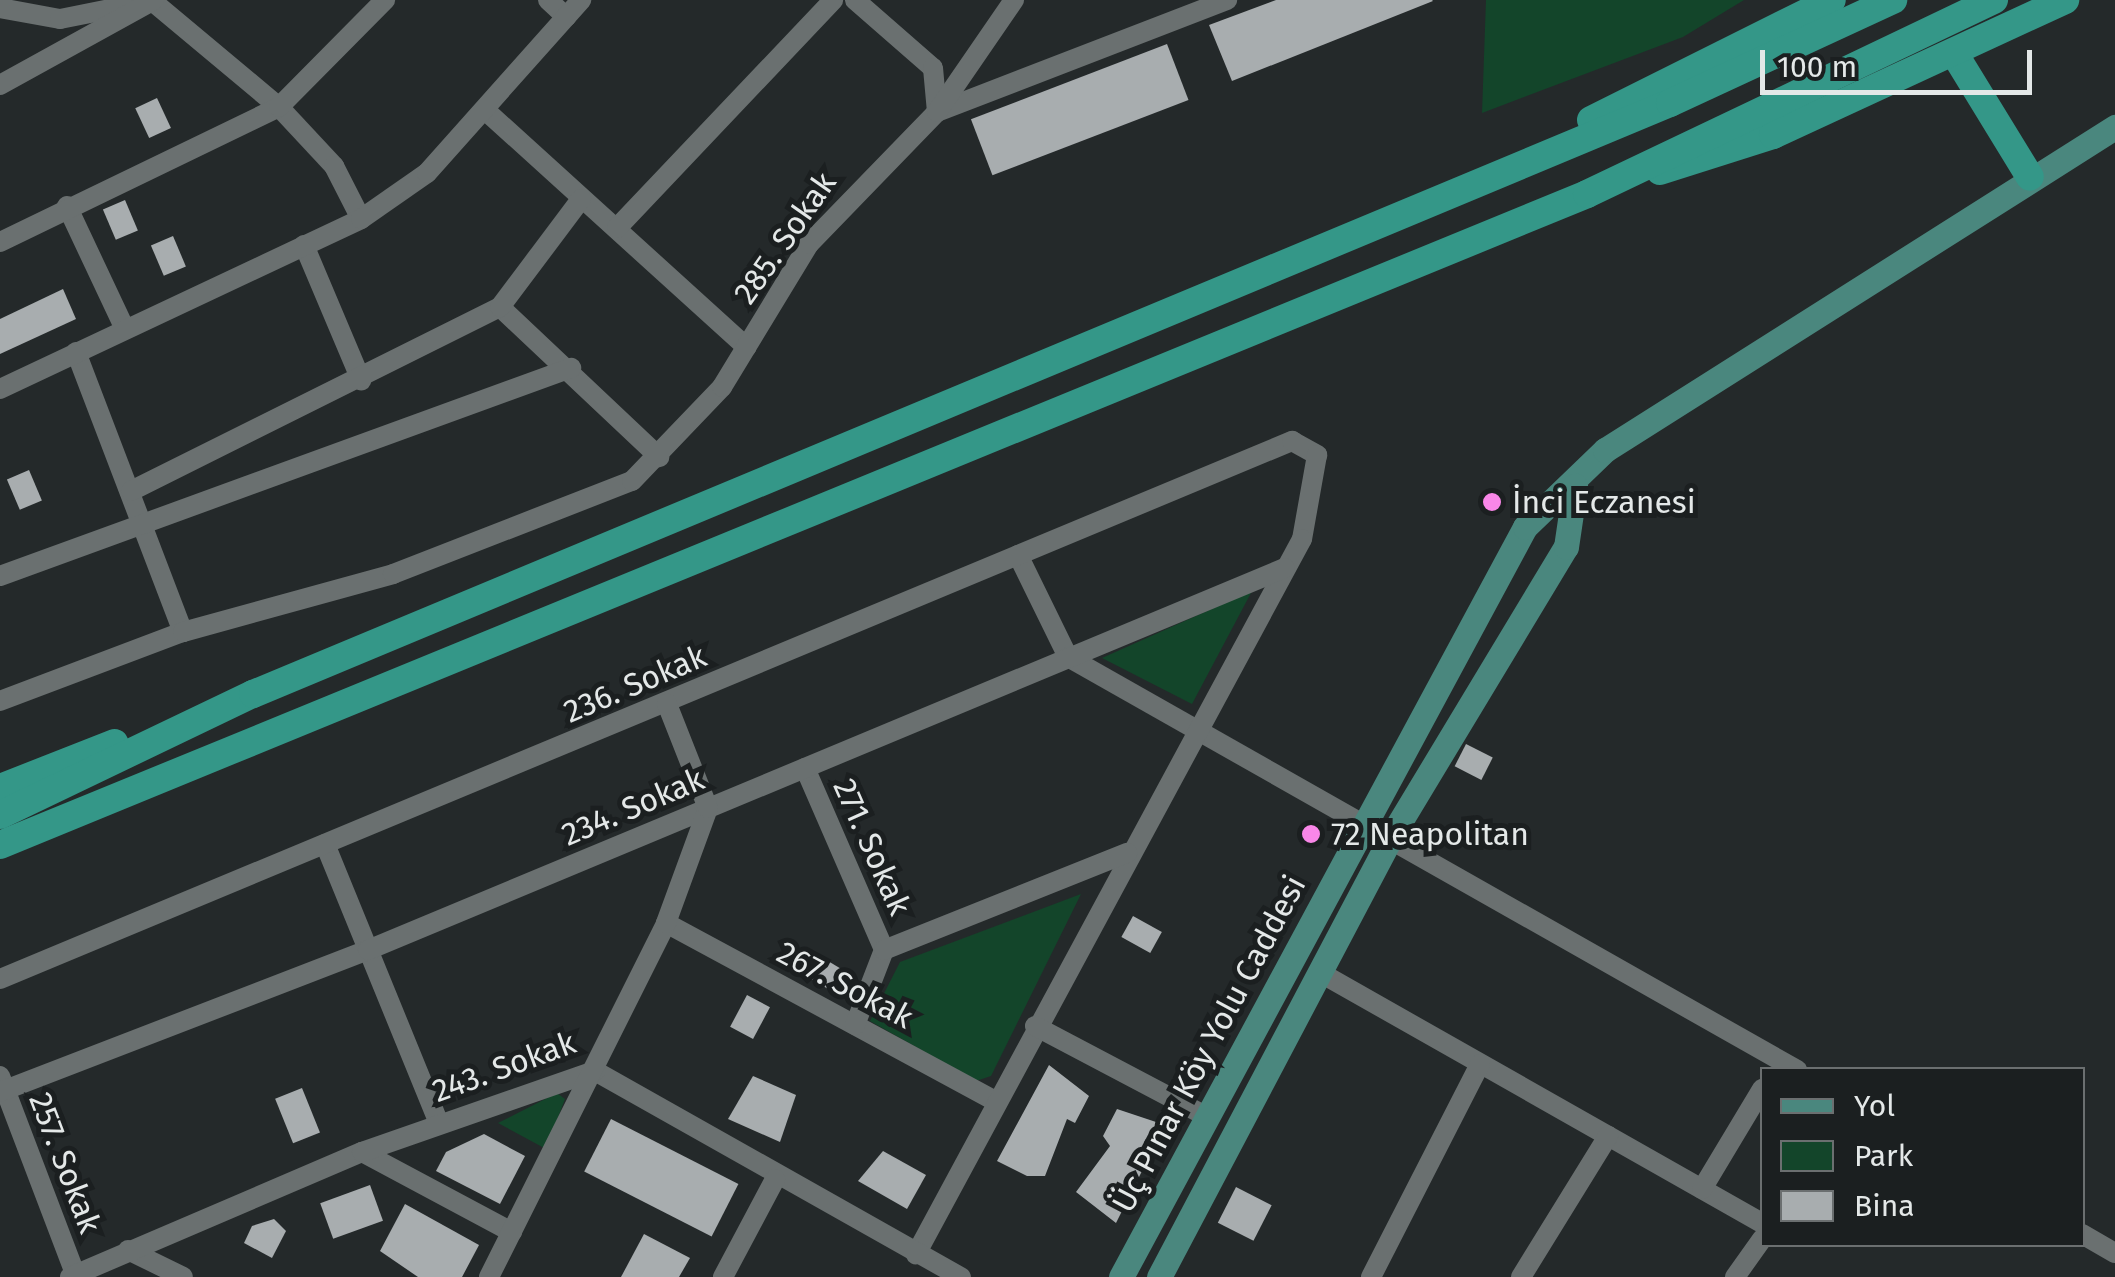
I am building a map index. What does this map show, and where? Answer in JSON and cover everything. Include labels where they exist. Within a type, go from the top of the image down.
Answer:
[{"type":"highway","points":[[1496,175],[1644,89],[1832,0]]},
{"type":"highway","points":[[0,788],[253,694],[1670,102],[1893,0]]},
{"type":"highway","points":[[0,845],[1586,194],[1688,142],[1994,0]]},
{"type":"highway","points":[[1586,194],[1773,135],[2065,0]]},
{"type":"highway","points":[[1954,53],[2030,177]]},
{"type":"highway","points":[[0,816],[253,694]]},
{"type":"main road","points":[[1575,486],[1604,450],[2115,126]]},
{"type":"main road","name":"Üç Pınar Köy Yolu Caddesi","points":[[1121,1277],[1525,527],[1575,486]]},
{"type":"main road","name":"Üç Pınar Köy Yolu Caddesi","points":[[1159,1277],[1392,836],[1566,546],[1575,486]]},
{"type":"street","points":[[0,85],[152,0]]},
{"type":"street","points":[[0,8],[54,9],[152,0],[279,108],[334,166],[361,218]]},
{"type":"street","points":[[0,242],[67,206],[279,108],[386,0]]},
{"type":"street","points":[[548,0],[566,17]]},
{"type":"street","points":[[0,388],[361,218],[427,173],[581,0]]},
{"type":"street","points":[[617,228],[833,0]]},
{"type":"street","points":[[855,0],[932,68],[937,112],[1227,0]]},
{"type":"street","name":"285. Sokak","points":[[0,701],[183,632],[394,574],[594,496],[659,456],[746,348],[809,244],[937,112],[1014,0]]},
{"type":"street","points":[[485,110],[746,348]]},
{"type":"street","points":[[130,491],[361,380],[500,307],[581,199]]},
{"type":"street","points":[[67,206],[124,329]]},
{"type":"street","points":[[304,245],[361,380]]},
{"type":"street","points":[[500,307],[571,368],[659,456]]},
{"type":"street","points":[[76,352],[183,632]]},
{"type":"street","points":[[0,576],[142,520],[571,368]]},
{"type":"street","name":"236. Sokak","points":[[0,979],[1292,441],[1318,455],[1302,539],[1285,568]]},
{"type":"street","points":[[1018,555],[1068,656],[1366,820],[1784,1066]]},
{"type":"street","points":[[916,1254],[1127,853],[1285,568]]},
{"type":"street","name":"234. Sokak","points":[[2,1086],[368,950],[1285,568]]},
{"type":"street","points":[[667,704],[708,808]]},
{"type":"street","name":"271. Sokak","points":[[805,768],[884,950]]},
{"type":"street","name":"243. Sokak","points":[[72,1274],[362,1152],[594,1071],[666,923],[708,808]]},
{"type":"street","points":[[325,844],[438,1124]]},
{"type":"street","points":[[854,1024],[884,950],[1127,853]]},
{"type":"street","name":"267. Sokak","points":[[666,923],[996,1101]]},
{"type":"street","points":[[1318,972],[1760,1222]]},
{"type":"street","points":[[1035,1026],[1206,1116]]},
{"type":"street","points":[[1371,1277],[1480,1064]]},
{"type":"street","points":[[489,1277],[594,1071],[775,1179],[961,1277]]},
{"type":"street","name":"257. Sokak","points":[[2,1086],[72,1274]]},
{"type":"street","points":[[1702,1188],[1760,1092]]},
{"type":"street","points":[[1521,1277],[1608,1136]]},
{"type":"street","points":[[362,1152],[512,1232]]},
{"type":"street","points":[[724,1277],[775,1179]]},
{"type":"street","points":[[2085,1236],[2115,1253]]},
{"type":"street","points":[[1735,1277],[1760,1242]]},
{"type":"street","points":[[128,1250],[183,1277]]},
{"type":"green space","points":[[1486,0],[1744,0],[1683,37],[1482,113]]},
{"type":"green space","points":[[1252,591],[1192,704],[1102,658]]},
{"type":"green space","points":[[1081,894],[991,1076],[976,1081],[870,1021],[900,962]]},
{"type":"green space","points":[[557,1093],[565,1099],[546,1149],[498,1123]]},
{"type":"building","points":[[1276,0],[1433,1],[1232,81],[1209,25]]},
{"type":"building","points":[[1167,44],[1189,100],[992,175],[971,119]]},
{"type":"building","points":[[157,98],[171,128],[149,138],[135,108]]},
{"type":"building","points":[[125,200],[138,230],[116,240],[103,209]]},
{"type":"building","points":[[173,236],[186,266],[164,276],[151,245]]},
{"type":"building","points":[[63,289],[76,319],[0,354],[0,319]]},
{"type":"building","points":[[29,470],[42,500],[20,510],[7,479]]},
{"type":"building","points":[[1466,744],[1493,758],[1481,780],[1455,766]]},
{"type":"building","points":[[1133,916],[1162,932],[1150,953],[1121,937]]},
{"type":"building","points":[[823,958],[851,975],[839,996],[811,979]]},
{"type":"building","points":[[747,995],[770,1007],[753,1039],[730,1027]]},
{"type":"building","points":[[1049,1065],[1089,1096],[1075,1123],[1067,1119],[1045,1176],[1027,1176],[997,1161]]},
{"type":"building","points":[[753,1076],[796,1095],[780,1142],[728,1119]]},
{"type":"building","points":[[302,1088],[320,1133],[293,1143],[275,1099]]},
{"type":"building","points":[[1117,1109],[1165,1125],[1116,1223],[1076,1192],[1110,1146],[1103,1136]]},
{"type":"building","points":[[611,1119],[738,1184],[712,1236],[584,1172]]},
{"type":"building","points":[[484,1134],[525,1156],[500,1204],[436,1171],[446,1152]]},
{"type":"building","points":[[883,1151],[926,1175],[907,1209],[858,1181]]},
{"type":"building","points":[[370,1185],[383,1221],[333,1239],[320,1203]]},
{"type":"building","points":[[1236,1187],[1272,1205],[1253,1241],[1218,1223]]},
{"type":"building","points":[[405,1204],[479,1245],[462,1277],[418,1277],[380,1251]]},
{"type":"building","points":[[274,1219],[286,1231],[272,1258],[244,1243],[252,1226]]},
{"type":"building","points":[[644,1234],[690,1258],[679,1277],[621,1277]]},
{"type":"place","name":"İnci Eczanesi","points":[[1492,502]]},
{"type":"place","name":"72 Neapolitan","points":[[1311,834]]}]
